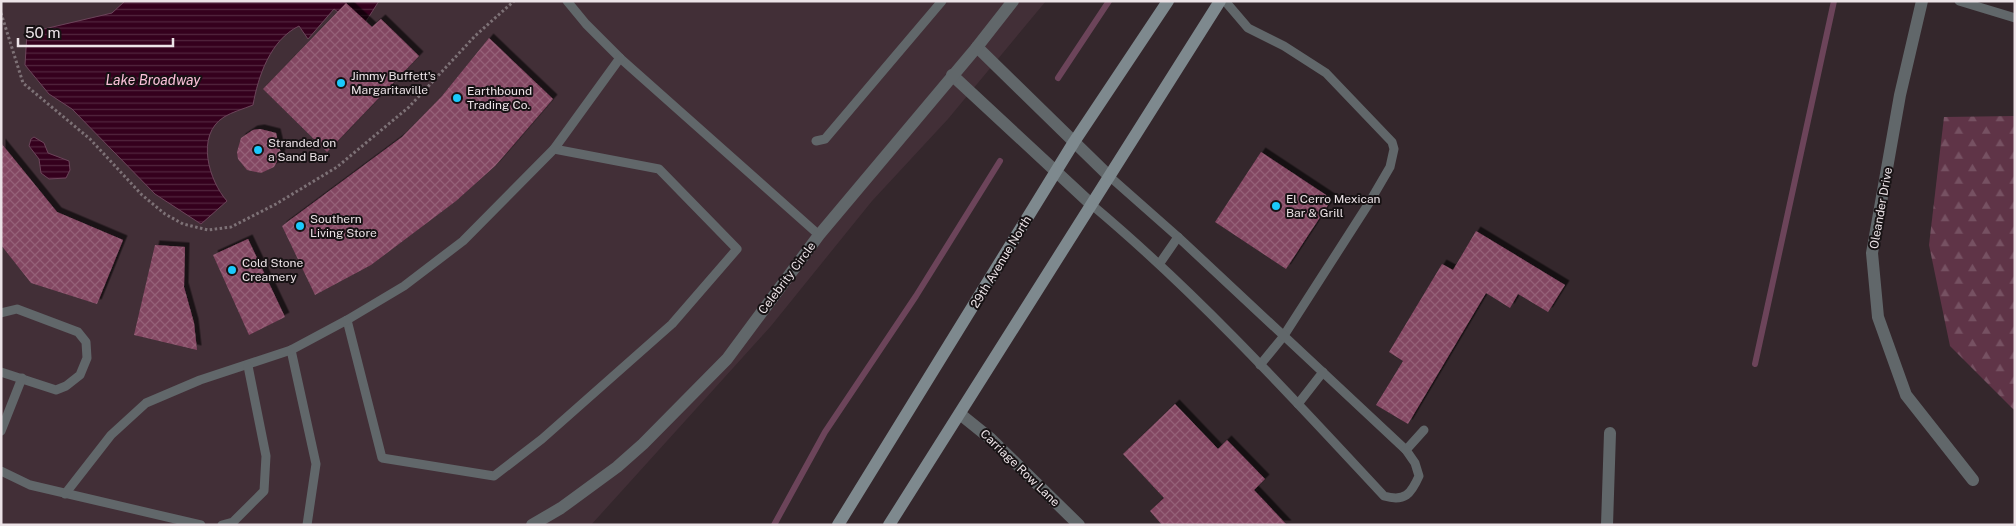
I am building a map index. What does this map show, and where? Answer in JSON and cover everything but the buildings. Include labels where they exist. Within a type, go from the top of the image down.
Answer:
[{"type":"main road","name":"29th Avenue North","points":[[838,525],[1074,142],[1168,1]]},
{"type":"main road","points":[[889,525],[1220,1]]},
{"type":"street","name":"Celebrity Circle","points":[[532,525],[561,508],[617,467],[664,423],[727,359],[819,235],[977,47],[1013,1]]},
{"type":"street","name":"Oleander Drive","points":[[1922,1],[1900,95],[1872,253],[1878,317],[1906,395],[1973,480]]},
{"type":"street","points":[[977,47],[1109,176]]},
{"type":"street","points":[[952,75],[1092,205]]},
{"type":"street","name":"Carriage Row Lane","points":[[960,414],[991,439],[1079,525]]},
{"type":"street","points":[[1607,525],[1610,433]]},
{"type":"lane","points":[[567,1],[586,24],[620,58],[819,235]]},
{"type":"lane","points":[[816,141],[825,139],[942,1]]},
{"type":"lane","points":[[1225,1],[1248,28],[1284,46],[1326,73],[1392,142],[1394,149],[1390,167],[1369,204],[1283,337],[1260,365]]},
{"type":"lane","points":[[1959,1],[2015,18]]},
{"type":"lane","points":[[65,494],[111,435],[146,403],[200,380],[248,366],[291,350],[404,286],[463,241],[554,149],[620,58]]},
{"type":"lane","points":[[347,320],[382,458],[494,476],[542,439],[672,324],[737,249],[659,170],[554,149]]},
{"type":"lane","points":[[1092,205],[1160,263],[1298,404],[1384,496],[1396,499],[1405,496],[1414,488],[1419,476],[1415,463],[1406,450],[1178,237],[1109,176]]},
{"type":"lane","points":[[1160,263],[1178,237]]},
{"type":"lane","points":[[1,313],[17,308],[78,332],[86,342],[88,358],[80,375],[66,386],[56,390],[1,372]]},
{"type":"lane","points":[[291,350],[316,464],[307,525]]},
{"type":"lane","points":[[222,525],[233,522],[264,491],[266,456],[248,366]]},
{"type":"lane","points":[[1298,404],[1323,372]]},
{"type":"lane","points":[[1,431],[22,378]]},
{"type":"lane","points":[[1406,450],[1424,430]]},
{"type":"lane","points":[[1,471],[30,485],[201,525]]},
{"type":"path","points":[[1,14],[23,83],[90,139],[142,195],[166,214],[183,224],[208,230],[231,226],[276,204],[337,167],[409,107],[475,36],[514,1]]},
{"type":"shaded area","points":[[1,1],[1046,1],[948,119],[872,201],[771,326],[591,525],[1,525]]},
{"type":"green space","points":[[2015,116],[2015,411],[1950,346],[1929,245],[1944,117]]},
{"type":"water","name":"Lake Broadway","points":[[125,1],[379,1],[361,29],[334,9],[308,39],[299,26],[280,40],[262,71],[253,105],[224,117],[215,125],[210,135],[207,146],[210,170],[227,201],[201,224],[155,194],[72,109],[49,94],[25,65],[27,33],[112,13]]},
{"type":"water","points":[[34,137],[44,143],[48,153],[69,161],[70,170],[66,178],[49,179],[41,173],[39,159],[29,146],[31,139]]},
{"type":"waterway","points":[[1058,78],[1109,1]]},
{"type":"waterway","points":[[1755,364],[1834,1]]},
{"type":"waterway","points":[[774,525],[825,432],[916,296],[1000,161]]},
{"type":"place","name":"Jimmy Buffett's Margaritaville","points":[[341,83]]},
{"type":"place","name":"Earthbound Trading Co.","points":[[457,98]]},
{"type":"place","name":"Stranded on a Sand Bar","points":[[258,150]]},
{"type":"place","name":"El Cerro Mexican Bar & Grill","points":[[1276,206]]},
{"type":"place","name":"Southern Living Store","points":[[300,226]]},
{"type":"place","name":"Cold Stone Creamery","points":[[232,270]]}]
